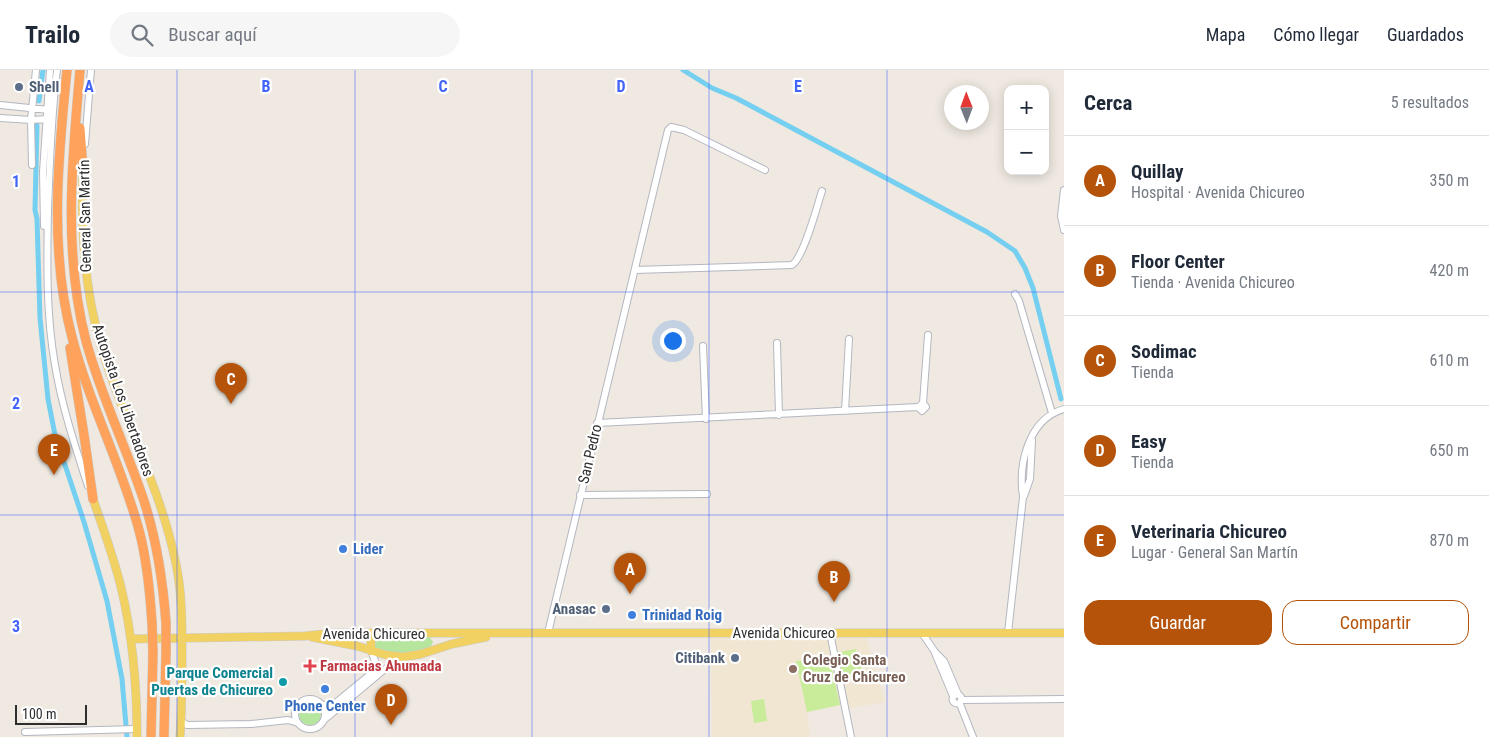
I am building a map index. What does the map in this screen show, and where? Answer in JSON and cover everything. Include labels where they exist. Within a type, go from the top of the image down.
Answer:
[{"type":"highway","name":"Autopista Los Libertadores","points":[[67,70],[58,220],[65,308],[78,358],[139,530],[147,570],[152,623],[151,737]]},
{"type":"highway","name":"Autopista Los Libertadores","points":[[80,70],[72,221],[73,262],[78,304],[94,368],[149,517],[161,570],[166,623],[164,737]]},
{"type":"highway","points":[[78,99],[83,170]]},
{"type":"highway","points":[[65,308],[67,334],[93,499]]},
{"type":"main road","name":"General San Martín","points":[[83,170],[83,244],[86,279],[92,313],[106,364],[153,485],[172,547],[180,590],[182,639],[182,725],[180,737]]},
{"type":"main road","points":[[93,499],[121,586],[131,639],[135,672],[137,733]]},
{"type":"main road","name":"Avenida Chicureo","points":[[131,639],[305,636],[334,633],[1064,633]]},
{"type":"main road","points":[[371,651],[370,640],[378,633]]},
{"type":"main road","points":[[430,634],[436,640],[435,646],[430,650]]},
{"type":"main road","name":"Avenida Chicureo","points":[[305,636],[403,657],[452,644],[503,634]]},
{"type":"street","points":[[32,165],[31,120],[36,70]]},
{"type":"street","points":[[50,70],[50,110]]},
{"type":"street","points":[[57,70],[49,119],[48,299],[55,365],[69,428],[93,499]]},
{"type":"street","name":"General San Martín","points":[[83,170],[91,70]]},
{"type":"street","points":[[0,105],[50,110]]},
{"type":"street","points":[[0,118],[49,119]]},
{"type":"street","name":"San Pedro","points":[[548,633],[669,128],[673,127],[684,130],[765,170]]},
{"type":"street","points":[[634,273],[792,265],[798,258],[804,245],[822,190]]},
{"type":"street","points":[[1064,190],[1061,216],[1064,230]]},
{"type":"street","points":[[1015,294],[1019,301],[1052,413]]},
{"type":"street","points":[[598,424],[779,415],[920,405],[928,334]]},
{"type":"street","points":[[845,411],[849,339]]},
{"type":"street","points":[[777,343],[779,415]]},
{"type":"street","points":[[703,346],[706,419]]},
{"type":"street","points":[[1008,633],[1023,497],[1030,479],[1032,439],[1041,422],[1052,413],[1064,409]]},
{"type":"street","points":[[580,495],[707,494]]},
{"type":"street","points":[[830,633],[851,737]]},
{"type":"street","points":[[922,633],[935,652],[958,698],[973,737]]},
{"type":"street","points":[[298,723],[296,711],[298,706],[305,700],[314,700],[331,706],[373,672],[376,663],[371,651]]},
{"type":"street","points":[[182,725],[246,724],[284,720],[312,729],[318,727],[385,669],[403,657]]},
{"type":"street","points":[[958,698],[1064,699]]},
{"type":"street","points":[[321,704],[325,714],[324,720]]},
{"type":"street","points":[[284,720],[296,711]]},
{"type":"street","points":[[25,732],[137,733]]},
{"type":"shaded area","name":"Colegio Santa Cruz de Chicureo","points":[[711,636],[866,637],[885,702],[843,709],[841,705],[807,712],[810,737],[712,737]]},
{"type":"green space","points":[[429,636],[433,642],[430,648],[402,655],[376,649],[375,645],[379,637]]},
{"type":"green space","points":[[856,649],[863,676],[840,680],[835,653]]},
{"type":"green space","points":[[829,656],[840,705],[807,712],[796,661]]},
{"type":"green space","points":[[764,699],[767,721],[754,723],[751,701]]},
{"type":"green space","points":[[310,703],[320,710],[321,714],[314,724],[310,725],[300,718],[299,714],[306,704]]},
{"type":"waterway","points":[[39,101],[43,70]]},
{"type":"waterway","points":[[683,70],[712,88],[736,98],[987,232],[1015,251],[1025,268],[1033,288],[1061,399]]},
{"type":"waterway","points":[[37,125],[35,210],[37,219],[40,318],[48,399],[55,435],[84,522],[107,601],[122,679],[127,737]]},
{"type":"place","name":"Shell","points":[[19,87]]},
{"type":"place","name":"Sodimac","points":[[231,404]]},
{"type":"place","name":"Veterinaria Chicureo","points":[[54,475]]},
{"type":"place","name":"Lider","points":[[343,549]]},
{"type":"place","name":"Quillay","points":[[630,594]]},
{"type":"place","name":"Floor Center","points":[[834,602]]},
{"type":"place","name":"Anasac","points":[[606,609]]},
{"type":"place","name":"Trinidad Roig","points":[[632,615]]},
{"type":"place","name":"Citibank","points":[[735,658]]},
{"type":"place","name":"Farmacias Ahumada","points":[[310,666]]},
{"type":"place","name":"Colegio Santa Cruz de Chicureo","points":[[793,669]]},
{"type":"place","name":"Parque Comercial Puertas de Chicureo","points":[[283,682]]},
{"type":"place","name":"Phone Center","points":[[325,689]]},
{"type":"place","name":"Easy","points":[[391,725]]}]
